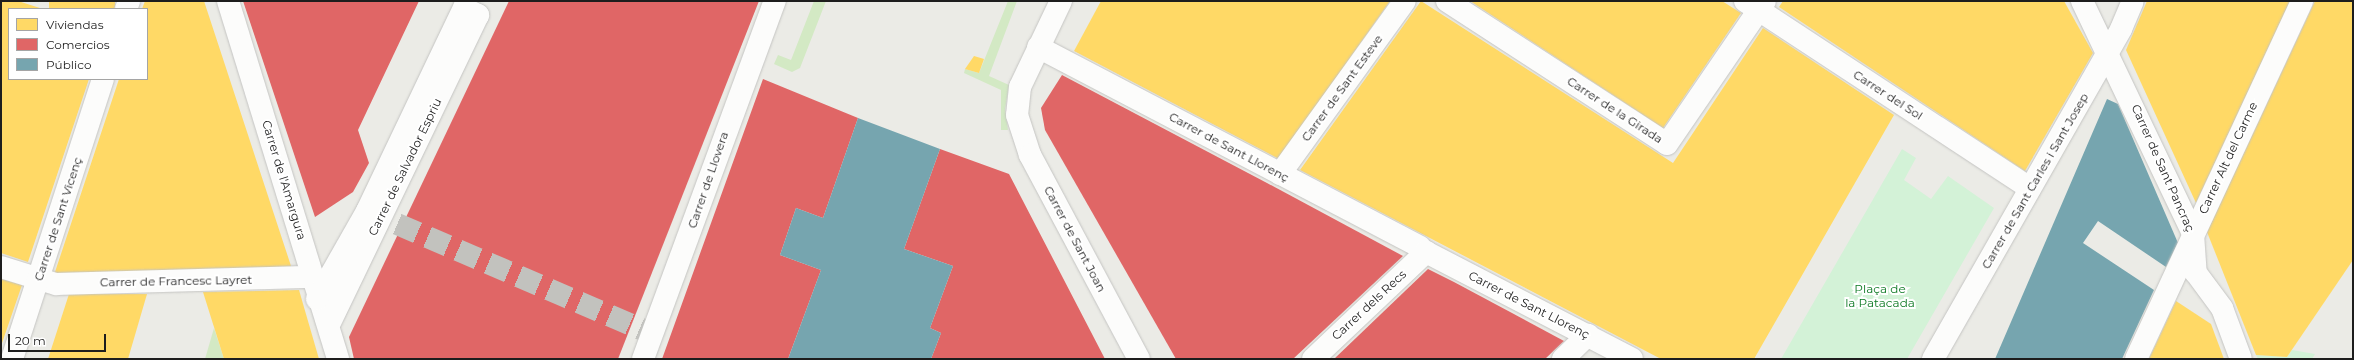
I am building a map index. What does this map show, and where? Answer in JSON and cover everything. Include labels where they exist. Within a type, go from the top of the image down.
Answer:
[{"type":"street","name":"Carrer de l'Amargura","points":[[228,1],[314,277],[318,299],[329,325],[338,359]]},
{"type":"street","name":"Carrer de Llovera","points":[[644,359],[774,1]]},
{"type":"street","points":[[1038,47],[1060,1]]},
{"type":"street","name":"Carrer de Sant Esteve","points":[[1280,174],[1405,1]]},
{"type":"street","name":"Carrer de la Girada","points":[[1447,1],[1667,144],[1756,4]]},
{"type":"street","name":"Carrer de Sant Pancraç","points":[[2082,1],[2109,51],[2193,234],[2196,272],[2222,308],[2241,359]]},
{"type":"street","name":"Carrer de Sant Carles i Sant Josep","points":[[1933,359],[2109,51],[2133,1]]},
{"type":"street","name":"Carrer Alt del Carme","points":[[2136,359],[2302,1]]},
{"type":"street","name":"Carrer del Sol","points":[[1756,4],[2030,188]]},
{"type":"street","name":"Carrer de Salvador Espriu","points":[[318,299],[366,211],[464,8],[473,6],[478,16],[329,325]]},
{"type":"street","name":"Carrer de Sant Joan","points":[[1038,47],[1020,87],[1017,115],[1030,155],[1139,359]]},
{"type":"street","name":"Carrer de Sant Llorenç","points":[[1038,47],[1632,359]]},
{"type":"street","name":"Carrer de Sant Vicenç","points":[[12,359],[103,80]]},
{"type":"street","name":"Carrer dels Recs","points":[[1313,359],[1423,249]]},
{"type":"street","name":"Carrer de Francesc Layret","points":[[1,267],[56,284],[314,277]]},
{"type":"street","points":[[1563,359],[1588,335]]},
{"type":"green space","points":[[814,1],[826,1],[800,68],[792,72],[774,64],[778,55],[791,60]]},
{"type":"green space","points":[[1008,1],[1017,1],[989,76],[1009,85],[1005,109],[1008,130],[1001,130],[1001,90],[964,73],[965,69],[979,73]]},
{"type":"green space","name":"Plaça de la Patacada","points":[[1902,149],[1916,158],[1904,180],[1931,199],[1948,176],[1994,208],[1907,359],[1781,359]]},
{"type":"green space","points":[[214,328],[224,359],[205,359]]},
{"type":"green space","points":[[2292,350],[2315,354],[2312,359],[2258,359],[2256,355],[2287,357]]},
{"type":"building: Viviendas","points":[[1,1],[18,1],[40,8],[8,8],[8,80],[89,80],[28,262],[1,253]]},
{"type":"building: Viviendas","points":[[49,1],[115,1],[115,8],[49,8]]},
{"type":"building: Viviendas","points":[[145,1],[204,1],[292,269],[54,275],[119,80],[148,80],[148,8],[142,8]]},
{"type":"building: Viviendas","points":[[1101,1],[1390,1],[1279,159],[1074,51]]},
{"type":"building: Viviendas","points":[[1421,1],[1673,163],[1763,28],[1894,115],[1754,359],[1661,359],[1300,170]]},
{"type":"building: Viviendas","points":[[1470,1],[1722,1],[1741,13],[1663,128]]},
{"type":"building: Viviendas","points":[[1783,1],[2064,1],[2093,53],[2025,171],[1779,7]]},
{"type":"building: Viviendas","points":[[2147,1],[2290,1],[2196,203],[2126,50]]},
{"type":"building: Viviendas","points":[[2315,1],[2353,1],[2353,260],[2287,357],[2256,355],[2207,232]]},
{"type":"building: Viviendas","points":[[974,56],[984,59],[979,73],[965,69]]},
{"type":"building: Viviendas","points":[[1,279],[22,285],[1,346]]},
{"type":"building: Viviendas","points":[[299,290],[319,359],[224,359],[203,292]]},
{"type":"building: Viviendas","points":[[69,294],[147,294],[128,359],[48,359]]},
{"type":"building: Viviendas","points":[[2176,301],[2211,324],[2224,359],[2149,359]]},
{"type":"building: Comercios","points":[[243,1],[419,1],[358,130],[369,163],[353,192],[315,217]]},
{"type":"building: Comercios","points":[[509,1],[759,1],[618,359],[354,359],[349,337]]},
{"type":"building: Comercios","points":[[1062,75],[1403,256],[1293,359],[1176,359],[1045,130],[1041,108]]},
{"type":"building: Comercios","points":[[763,79],[858,118],[823,218],[796,208],[780,255],[821,270],[788,359],[662,359]]},
{"type":"building: Comercios","points":[[940,149],[1009,174],[1105,359],[931,359],[941,333],[930,328],[953,266],[904,249]]},
{"type":"building: Comercios","points":[[1428,269],[1564,341],[1545,359],[1334,359]]},
{"type":"building: Público","points":[[2107,99],[2118,104],[2178,243],[2166,267],[2098,221],[2083,243],[2154,290],[2122,359],[1995,359]]},
{"type":"building: Público","points":[[858,118],[940,149],[904,249],[953,266],[930,328],[941,333],[931,359],[788,359],[821,270],[780,255],[796,208],[823,218]]},
{"type":"tunnel","points":[[367,211],[652,334]]}]
